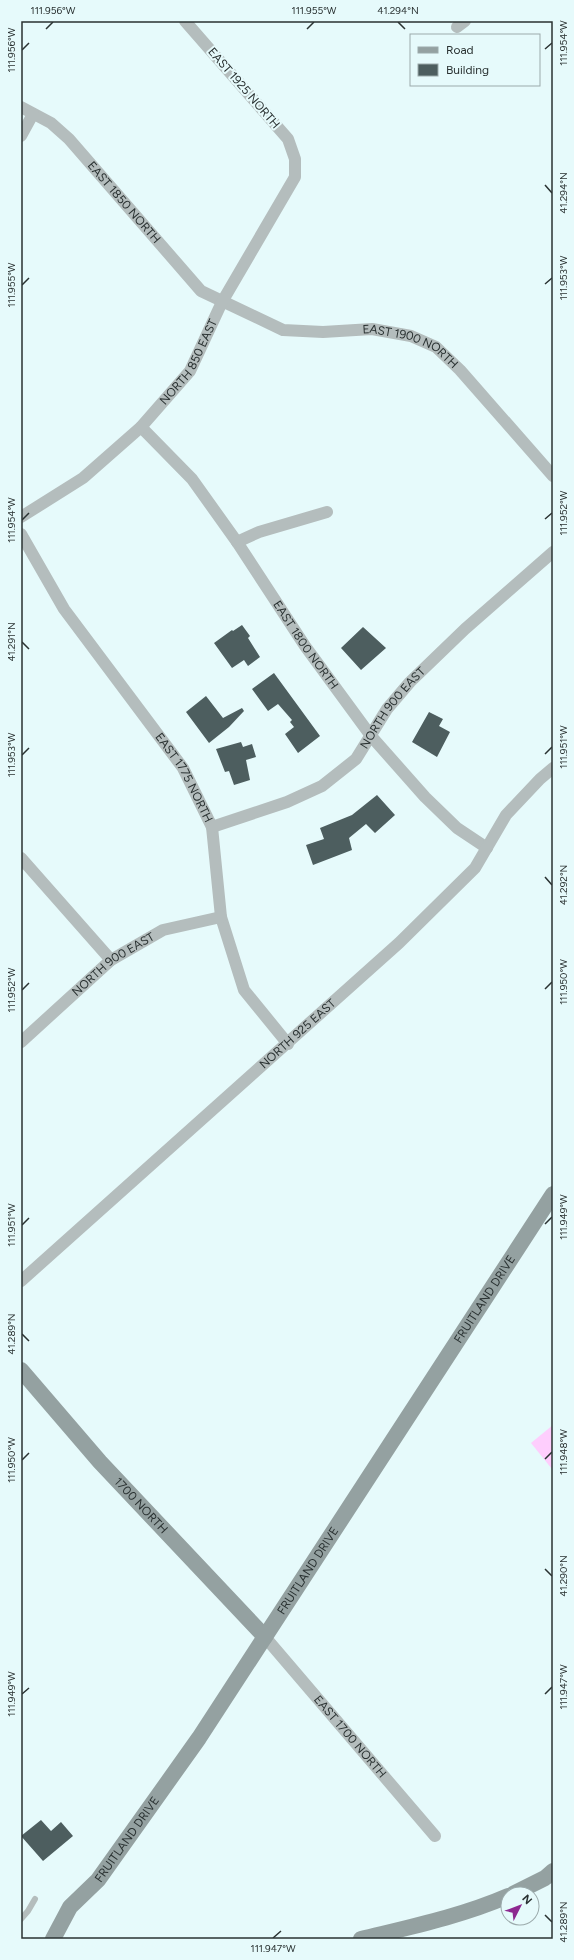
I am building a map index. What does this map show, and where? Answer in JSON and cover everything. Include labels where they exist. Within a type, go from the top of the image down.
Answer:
[{"type":"street","name":"EAST 1925 NORTH","points":[[185,21],[288,139],[295,159]]},
{"type":"street","name":"EAST 1850 NORTH","points":[[21,107],[51,124],[69,139],[201,290],[222,302]]},
{"type":"street","points":[[21,136],[33,114]]},
{"type":"street","name":"NORTH 850 EAST","points":[[21,517],[83,478],[141,427],[190,371],[222,302],[294,177],[295,159]]},
{"type":"street","name":"EAST 1900 NORTH","points":[[222,302],[283,330],[323,332],[372,329],[411,336],[436,347],[460,370],[553,476]]},
{"type":"street","name":"EAST 1800 NORTH","points":[[141,427],[192,479],[237,542],[306,646],[371,736],[425,797],[457,828],[487,848]]},
{"type":"street","points":[[237,542],[259,532],[327,512]]},
{"type":"street","name":"EAST 1775 NORTH","points":[[21,534],[64,609],[184,768],[212,827],[221,917],[244,990],[288,1044]]},
{"type":"street","name":"NORTH 900 EAST","points":[[212,827],[287,802],[322,786],[356,759],[387,709],[410,682],[465,629],[553,552]]},
{"type":"street","name":"NORTH 925 EAST","points":[[21,1281],[288,1044],[399,943],[476,868],[506,815],[540,779],[553,768]]},
{"type":"street","points":[[21,858],[111,960]]},
{"type":"street","name":"NORTH 900 EAST","points":[[21,1042],[111,960],[163,930],[221,917]]},
{"type":"street","name":"FRUITLAND DRIVE","points":[[53,1939],[70,1907],[98,1880],[199,1738],[553,1194]]},
{"type":"street","name":"1700 NORTH","points":[[21,1370],[100,1462],[265,1637]]},
{"type":"street","name":"EAST 1700 NORTH","points":[[265,1637],[435,1836]]},
{"type":"street","points":[[529,1886],[545,1878],[553,1871]]},
{"type":"street","points":[[361,1939],[476,1908],[500,1899]]},
{"type":"lane","points":[[21,1920],[35,1899]]},
{"type":"shaded area","points":[[553,1425],[553,1468],[552,1469],[531,1443]]},
{"type":"building","points":[[242,625],[250,636],[248,638],[260,657],[248,666],[244,660],[232,668],[214,643],[232,630],[233,631]]},
{"type":"building","points":[[363,627],[386,648],[361,670],[341,648]]},
{"type":"building","points":[[274,673],[320,736],[298,753],[285,734],[294,727],[290,722],[292,720],[278,704],[268,711],[252,689]]},
{"type":"building","points":[[206,696],[223,718],[242,708],[244,711],[229,727],[209,743],[186,712]]},
{"type":"building","points":[[429,712],[443,719],[439,726],[450,732],[437,757],[412,742]]},
{"type":"building","points":[[241,742],[243,747],[252,744],[256,757],[246,760],[250,780],[234,785],[229,771],[225,772],[216,749]]},
{"type":"building","points":[[377,795],[395,815],[375,833],[366,824],[349,838],[352,850],[313,865],[306,845],[324,839],[320,828],[352,815]]},
{"type":"building","points":[[41,1820],[51,1831],[61,1822],[73,1836],[43,1861],[21,1836]]}]
